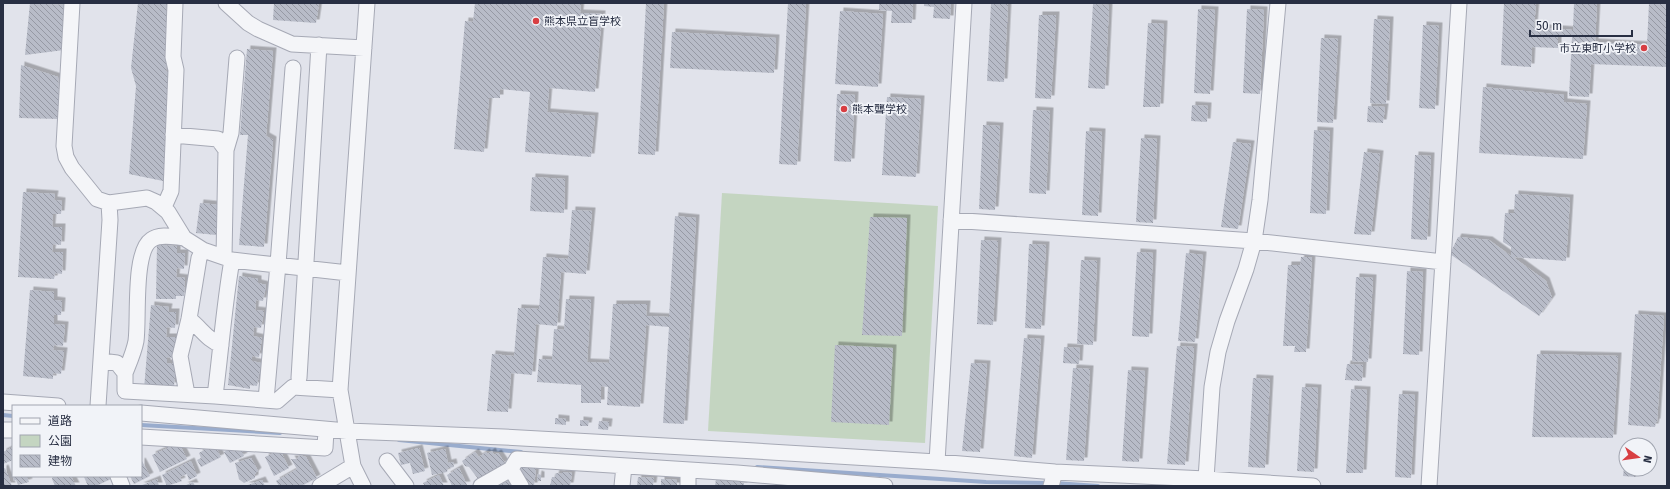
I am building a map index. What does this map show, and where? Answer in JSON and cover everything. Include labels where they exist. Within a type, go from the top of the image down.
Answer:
[{"type":"street","points":[[72,3],[64,146],[66,157],[72,168],[97,199],[109,203],[147,198],[164,207],[184,238],[203,250],[228,259],[348,273]]},
{"type":"street","points":[[164,207],[171,191],[176,70],[173,57],[175,3]]},
{"type":"street","points":[[226,3],[248,23],[263,32],[292,44],[364,48]]},
{"type":"street","points":[[363,486],[353,466],[340,390],[367,3]]},
{"type":"street","points":[[937,462],[950,220],[964,3]]},
{"type":"street","points":[[1206,479],[1212,387],[1217,359],[1227,321],[1246,269],[1254,241],[1260,200],[1278,3]]},
{"type":"street","points":[[1428,486],[1458,3]]},
{"type":"street","points":[[299,378],[319,46]]},
{"type":"street","points":[[215,396],[228,259],[226,150],[231,133],[238,58]]},
{"type":"street","points":[[266,400],[293,68]]},
{"type":"street","points":[[173,135],[218,139],[226,150]]},
{"type":"street","points":[[98,405],[110,220],[109,203]]},
{"type":"street","points":[[950,220],[1254,241],[1443,262]]},
{"type":"street","points":[[184,238],[161,236],[150,240],[145,248],[138,277],[136,342],[125,373],[125,391],[277,401],[293,387],[340,390]]},
{"type":"street","points":[[187,394],[180,356],[189,319],[199,258],[203,250]]},
{"type":"street","points":[[189,319],[198,326],[211,341],[221,345]]},
{"type":"street","points":[[101,361],[117,363],[125,373]]},
{"type":"street","points":[[3,402],[44,405]]},
{"type":"street","points":[[142,413],[326,430],[504,437],[937,462],[1053,479],[1206,479],[1313,486]]},
{"type":"street","points":[[142,437],[325,448],[326,430]]},
{"type":"street","points":[[737,473],[738,450]]},
{"type":"street","points":[[481,486],[511,469],[517,459],[737,473],[776,481],[885,486]]},
{"type":"street","points":[[387,461],[406,486]]},
{"type":"street","points":[[320,486],[353,466]]},
{"type":"street","points":[[622,486],[624,466]]},
{"type":"street","points":[[511,469],[521,486]]},
{"type":"street","points":[[688,470],[688,486]]},
{"type":"green space","points":[[722,193],[938,206],[925,443],[708,431]]},
{"type":"building","points":[[30,3],[65,5],[64,50],[25,55]]},
{"type":"building","points":[[138,3],[168,3],[166,71],[172,77],[168,182],[129,174],[136,86],[131,68]]},
{"type":"building","points":[[274,3],[319,3],[316,23],[273,20]]},
{"type":"building","points":[[475,3],[581,3],[580,13],[602,14],[595,92],[549,88],[547,112],[595,116],[591,157],[525,152],[530,92],[500,89],[500,98],[489,98],[484,152],[454,149],[465,21],[473,22]]},
{"type":"building","points":[[646,3],[664,3],[655,155],[638,154]]},
{"type":"building","points":[[788,3],[806,3],[797,165],[779,164]]},
{"type":"building","points":[[879,3],[913,3],[912,23],[891,23],[892,11],[879,10]]},
{"type":"building","points":[[924,3],[951,3],[950,19],[933,18],[934,7],[924,6]]},
{"type":"building","points":[[991,3],[1008,3],[1004,82],[987,81]]},
{"type":"building","points":[[1504,3],[1536,3],[1534,27],[1573,30],[1574,3],[1597,3],[1595,42],[1647,45],[1649,3],[1667,3],[1667,67],[1591,64],[1589,97],[1569,96],[1572,37],[1558,36],[1558,48],[1532,47],[1531,67],[1501,65]]},
{"type":"building","points":[[1093,4],[1109,5],[1105,89],[1088,88]]},
{"type":"building","points":[[1198,9],[1215,10],[1210,94],[1194,93]]},
{"type":"building","points":[[1247,9],[1264,10],[1260,94],[1243,93]]},
{"type":"building","points":[[840,11],[883,14],[878,87],[835,84]]},
{"type":"building","points":[[1039,15],[1056,15],[1051,99],[1035,98]]},
{"type":"building","points":[[1374,19],[1390,20],[1386,104],[1370,103]]},
{"type":"building","points":[[1148,23],[1164,24],[1160,107],[1143,107]]},
{"type":"building","points":[[1423,25],[1439,26],[1435,109],[1419,108]]},
{"type":"building","points":[[672,32],[776,38],[774,73],[670,68]]},
{"type":"building","points":[[1321,38],[1338,39],[1333,123],[1317,122]]},
{"type":"building","points":[[247,49],[273,51],[266,136],[273,140],[264,247],[239,245],[248,135],[240,135]]},
{"type":"building","points":[[21,65],[58,77],[60,119],[19,118]]},
{"type":"building","points":[[1483,87],[1564,95],[1564,102],[1587,104],[1583,159],[1479,153]]},
{"type":"building","points":[[837,94],[855,95],[851,162],[834,161]]},
{"type":"building","points":[[887,97],[921,99],[916,177],[882,175]]},
{"type":"building","points":[[1192,105],[1208,106],[1207,122],[1191,121]]},
{"type":"building","points":[[1368,106],[1385,107],[1383,123],[1367,122]]},
{"type":"building","points":[[1033,110],[1050,111],[1046,194],[1029,193]]},
{"type":"building","points":[[983,125],[1000,126],[995,210],[979,209]]},
{"type":"building","points":[[1314,130],[1330,131],[1326,214],[1310,213]]},
{"type":"building","points":[[1086,131],[1102,132],[1098,216],[1082,215]]},
{"type":"building","points":[[1141,138],[1157,139],[1153,223],[1136,222]]},
{"type":"building","points":[[1233,142],[1251,144],[1238,229],[1221,227]]},
{"type":"building","points":[[1364,152],[1380,154],[1371,235],[1354,234]]},
{"type":"building","points":[[1415,155],[1431,156],[1427,240],[1411,239]]},
{"type":"building","points":[[532,177],[565,179],[564,213],[530,211]]},
{"type":"building","points":[[23,192],[55,194],[54,200],[62,201],[61,214],[53,214],[52,227],[62,227],[61,245],[53,244],[52,252],[63,252],[62,274],[55,273],[54,279],[18,277]]},
{"type":"building","points":[[1515,194],[1570,198],[1566,261],[1513,257],[1546,281],[1552,298],[1539,316],[1450,254],[1458,237],[1489,240],[1511,256],[1511,247],[1503,242],[1505,213],[1514,213]]},
{"type":"building","points":[[200,203],[220,205],[216,235],[196,233]]},
{"type":"building","points":[[572,210],[592,211],[586,274],[561,272],[557,326],[536,324],[532,375],[511,373],[508,412],[487,411],[492,354],[514,356],[518,308],[539,309],[543,257],[568,259]]},
{"type":"building","points":[[675,216],[696,218],[684,424],[663,423],[669,327],[646,325],[640,407],[607,405],[608,387],[601,386],[601,403],[581,403],[581,385],[537,382],[539,359],[552,360],[554,329],[564,330],[566,299],[591,300],[587,362],[609,363],[613,304],[647,304],[646,316],[669,317]]},
{"type":"building","points":[[870,217],[907,218],[902,336],[862,335]]},
{"type":"building","points":[[981,240],[998,241],[993,325],[977,324]]},
{"type":"building","points":[[1029,244],[1046,245],[1041,329],[1025,328]]},
{"type":"building","points":[[157,245],[177,246],[177,253],[185,253],[184,269],[177,268],[176,277],[185,278],[184,296],[176,296],[176,299],[156,299]]},
{"type":"building","points":[[1137,252],[1153,253],[1149,337],[1132,336]]},
{"type":"building","points":[[1186,253],[1203,255],[1195,342],[1178,341]]},
{"type":"building","points":[[1301,257],[1312,257],[1306,352],[1294,352],[1295,346],[1283,346],[1288,265],[1300,265]]},
{"type":"building","points":[[1081,260],[1097,261],[1093,345],[1077,344]]},
{"type":"building","points":[[1407,271],[1423,272],[1419,355],[1403,354]]},
{"type":"building","points":[[239,276],[258,279],[258,283],[266,285],[263,301],[256,300],[255,310],[264,311],[261,328],[254,327],[253,336],[262,338],[259,357],[252,356],[252,361],[261,363],[257,386],[250,385],[250,389],[228,385]]},
{"type":"building","points":[[1356,277],[1373,278],[1368,362],[1352,361]]},
{"type":"building","points":[[30,290],[54,292],[54,300],[62,301],[61,315],[54,315],[54,324],[65,325],[63,346],[54,345],[53,350],[64,351],[61,374],[53,373],[53,379],[23,376]]},
{"type":"building","points":[[151,305],[169,307],[168,312],[176,312],[175,328],[167,327],[166,337],[177,337],[175,358],[167,357],[167,363],[176,364],[174,386],[166,385],[166,391],[144,389]]},
{"type":"building","points":[[1635,314],[1664,316],[1657,422],[1655,427],[1628,425]]},
{"type":"building","points":[[1024,338],[1041,339],[1032,458],[1014,456]]},
{"type":"building","points":[[835,345],[893,348],[889,425],[831,422]]},
{"type":"building","points":[[1177,346],[1194,347],[1185,465],[1167,464]]},
{"type":"building","points":[[1064,347],[1080,348],[1079,364],[1063,363]]},
{"type":"building","points":[[1537,354],[1618,356],[1613,438],[1532,437]]},
{"type":"building","points":[[971,363],[987,364],[980,452],[962,451]]},
{"type":"building","points":[[1347,364],[1363,365],[1362,381],[1345,380]]},
{"type":"building","points":[[1073,368],[1090,369],[1084,461],[1066,460]]},
{"type":"building","points":[[1128,370],[1145,371],[1139,462],[1122,461]]},
{"type":"building","points":[[1253,378],[1270,379],[1265,468],[1248,467]]},
{"type":"building","points":[[1302,387],[1318,388],[1314,472],[1297,471]]},
{"type":"building","points":[[1351,389],[1367,390],[1363,473],[1346,473]]},
{"type":"building","points":[[1399,394],[1415,395],[1411,478],[1395,477]]},
{"type":"building","points":[[555,418],[566,419],[566,425],[555,424]]},
{"type":"building","points":[[580,420],[589,421],[588,426],[580,426]]},
{"type":"building","points":[[599,421],[609,422],[608,430],[598,429]]},
{"type":"building","points":[[179,443],[187,459],[160,472],[152,455]]},
{"type":"building","points":[[211,446],[213,450],[216,448],[221,457],[201,467],[197,460],[201,458],[199,453]]},
{"type":"building","points":[[12,448],[12,460],[3,464],[3,452]]},
{"type":"building","points":[[231,448],[233,452],[241,448],[244,456],[230,463],[224,452]]},
{"type":"building","points":[[419,448],[425,471],[413,474],[410,463],[401,465],[398,453]]},
{"type":"building","points":[[445,449],[448,463],[453,462],[454,467],[448,468],[447,472],[432,475],[427,453]]},
{"type":"building","points":[[280,450],[289,468],[274,476],[265,457]]},
{"type":"building","points":[[492,451],[494,455],[498,453],[505,463],[479,480],[469,467],[465,466],[462,461],[475,452],[479,457],[486,452],[488,454]]},
{"type":"building","points":[[300,455],[306,457],[317,478],[301,486],[279,486],[276,481],[297,469],[291,459],[297,459]]},
{"type":"building","points":[[251,458],[258,471],[255,474],[255,478],[244,483],[239,479],[235,463]]},
{"type":"building","points":[[142,461],[150,476],[134,484],[130,477],[142,477]]},
{"type":"building","points":[[191,461],[197,476],[189,480],[187,474],[180,477],[182,481],[167,486],[162,475]]},
{"type":"building","points":[[519,466],[536,468],[534,486],[528,486],[518,472]]},
{"type":"building","points":[[5,468],[12,486],[3,486],[3,469]]},
{"type":"building","points":[[459,468],[467,485],[452,486],[447,475]]},
{"type":"building","points":[[562,472],[572,473],[570,486],[550,486],[552,477],[555,477],[556,473],[562,474]]},
{"type":"building","points":[[538,474],[541,475],[541,481],[537,481]]},
{"type":"building","points":[[439,475],[444,486],[425,486],[423,483]]},
{"type":"building","points":[[13,477],[27,477],[29,482],[18,485],[16,480],[14,481]]},
{"type":"building","points":[[53,477],[72,477],[76,486],[55,486]]},
{"type":"building","points":[[84,477],[110,477],[111,479],[96,486],[88,486]]},
{"type":"building","points":[[638,477],[654,478],[653,486],[637,486]]},
{"type":"building","points":[[157,479],[159,486],[140,486]]},
{"type":"building","points":[[661,479],[677,480],[677,486],[661,486]]},
{"type":"building","points":[[716,479],[741,480],[741,483],[744,483],[744,486],[715,486]]},
{"type":"building","points":[[262,480],[265,486],[245,486]]},
{"type":"building","points":[[509,480],[512,486],[498,485]]},
{"type":"building","points":[[193,482],[195,486],[184,486]]},
{"type":"waterway","points":[[3,415],[12,416]]},
{"type":"waterway","points":[[142,425],[280,433]]},
{"type":"waterway","points":[[399,440],[521,452]]},
{"type":"waterway","points":[[757,467],[986,482],[1048,483]]},
{"type":"waterway","points":[[1055,483],[1098,486]]},
{"type":"place","name":"熊本県立盲学校","points":[[536,21]]},
{"type":"place","name":"市立東町小学校","points":[[1644,48]]},
{"type":"place","name":"熊本聾学校","points":[[844,109]]}]
